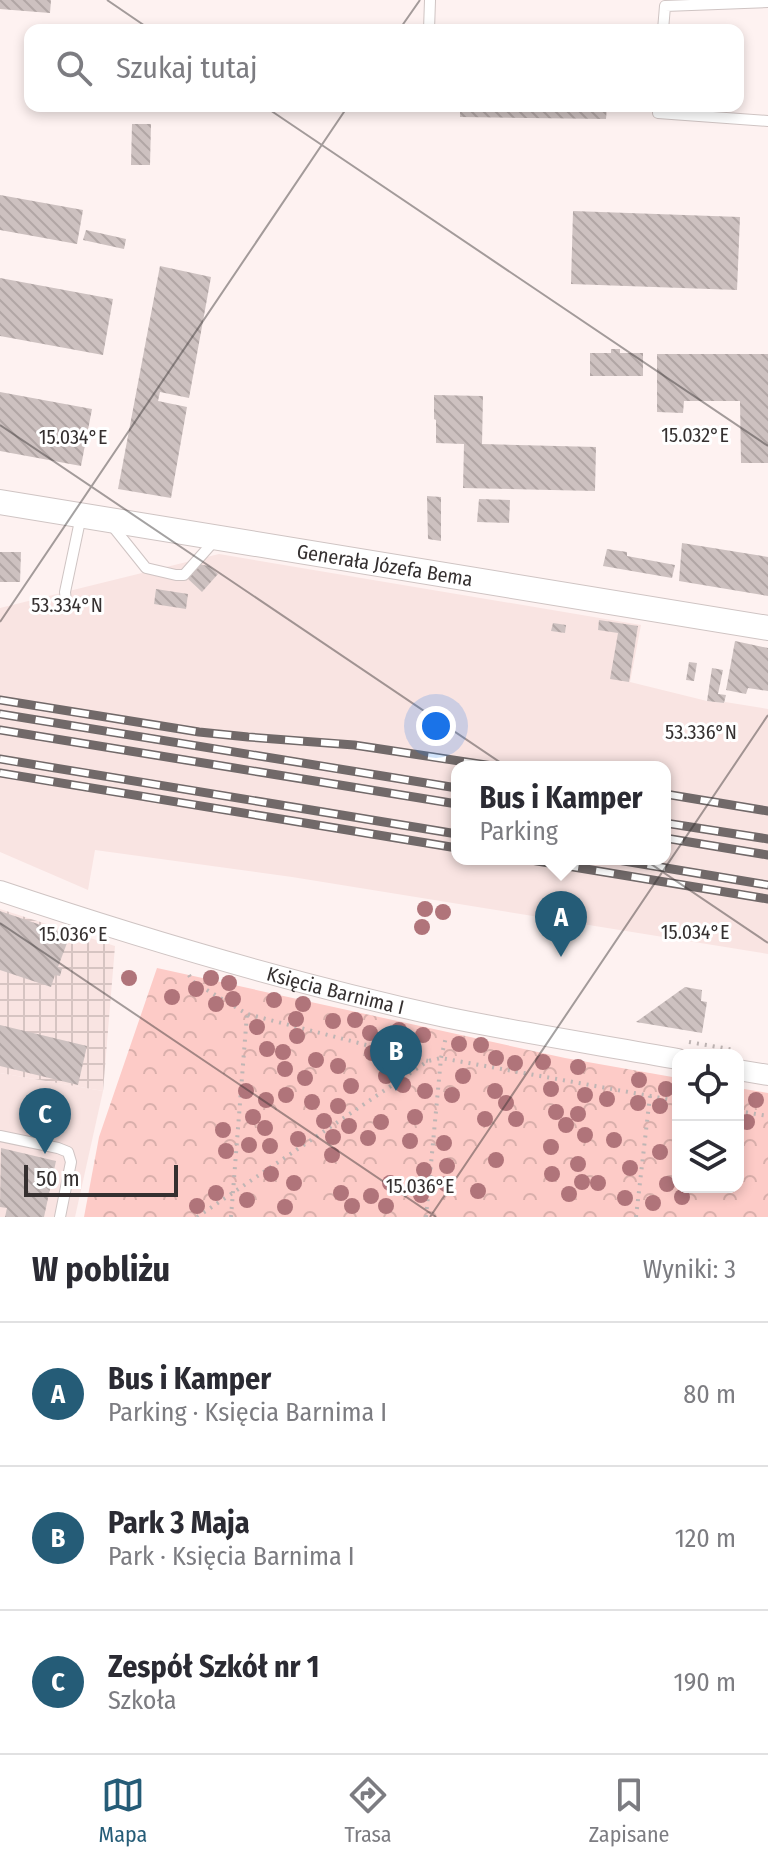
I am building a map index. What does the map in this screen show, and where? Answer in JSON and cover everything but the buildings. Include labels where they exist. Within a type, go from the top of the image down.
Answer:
[{"type":"street","name":"Generała Józefa Bema","points":[[0,502],[768,628]]},
{"type":"street","name":"Księcia Barnima I","points":[[0,891],[196,954],[394,1005],[447,1017],[678,1049]]},
{"type":"street","points":[[744,1063],[768,1075]]},
{"type":"lane","points":[[429,24],[430,0]]},
{"type":"lane","points":[[663,24],[665,3],[768,2]]},
{"type":"lane","points":[[658,112],[768,121]]},
{"type":"lane","points":[[66,602],[65,592],[81,516]]},
{"type":"lane","points":[[109,521],[146,568],[176,575],[184,575],[218,537]]},
{"type":"lane","points":[[0,1136],[68,1152],[71,1162],[60,1217]]},
{"type":"path","points":[[189,975],[192,981],[247,1014],[428,1061]]},
{"type":"path","points":[[231,1217],[247,1014]]},
{"type":"path","points":[[426,1217],[441,1058],[448,1027]]},
{"type":"path","points":[[197,1217],[428,1061],[441,1058],[672,1100]]},
{"type":"path","points":[[636,1217],[650,1096]]},
{"type":"path","points":[[744,1112],[768,1116]]},
{"type":"shaded area","points":[[219,554],[641,625],[630,682],[707,701],[768,709],[768,954],[292,877],[95,850],[88,890],[0,852],[0,608]]},
{"type":"shaded area","points":[[0,909],[115,946],[103,1091],[0,1073]]},
{"type":"shaded area","points":[[0,1073],[103,1091],[75,1217],[0,1217]]},
{"type":"green space","points":[[157,968],[565,1058],[672,1077],[672,1193],[744,1193],[744,1089],[768,1093],[768,1217],[84,1217],[99,1137]]},
{"type":"railway","points":[[0,700],[199,732],[354,745],[459,761]]},
{"type":"railway","points":[[0,714],[451,787]]},
{"type":"railway","points":[[0,730],[451,803]]},
{"type":"railway","points":[[0,759],[451,833]]},
{"type":"railway","points":[[0,773],[451,847]]},
{"type":"railway","points":[[671,795],[768,811]]},
{"type":"railway","points":[[671,824],[768,839]]},
{"type":"railway","points":[[671,839],[768,855]]},
{"type":"railway","points":[[561,865],[768,899]]},
{"type":"railway","points":[[648,865],[768,885]]},
{"type":"place","name":"Bus i Kamper","points":[[561,957]]},
{"type":"place","name":"Park 3 Maja","points":[[396,1091]]},
{"type":"place","name":"Zespół Szkół nr 1","points":[[45,1154]]}]
